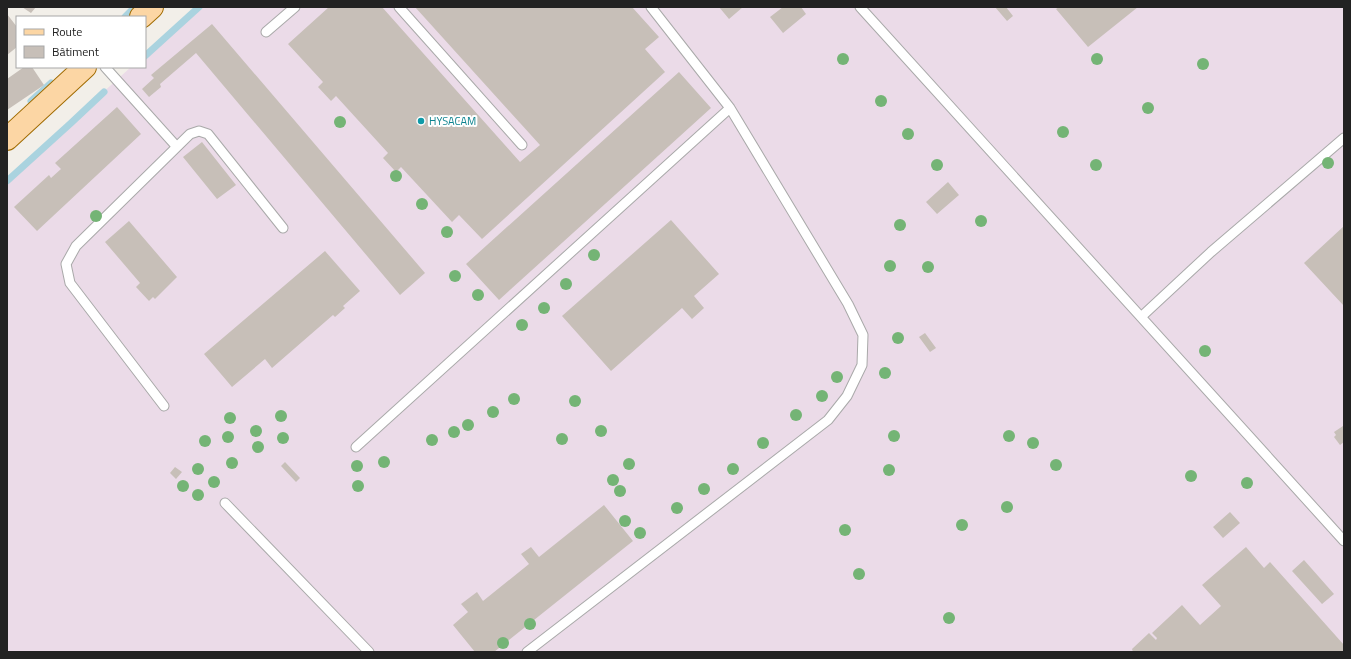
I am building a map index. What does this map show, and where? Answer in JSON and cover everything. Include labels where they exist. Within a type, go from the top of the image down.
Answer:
[{"type":"main road","points":[[142,16],[152,7]]},
{"type":"main road","points":[[7,139],[84,68]]},
{"type":"lane","points":[[266,32],[295,7]]},
{"type":"lane","points":[[399,7],[522,145]]},
{"type":"lane","points":[[527,652],[828,420],[847,396],[862,364],[863,335],[848,304],[730,108],[651,7]]},
{"type":"lane","points":[[860,7],[1344,541]]},
{"type":"lane","points":[[106,68],[177,147]]},
{"type":"lane","points":[[356,447],[730,108]]},
{"type":"lane","points":[[164,406],[70,283],[66,264],[76,246],[190,134],[199,131],[208,134],[283,228]]},
{"type":"lane","points":[[1141,317],[1211,252],[1344,138]]},
{"type":"lane","points":[[226,503],[369,652]]},
{"type":"shaded area","points":[[197,7],[1344,7],[1344,652],[7,652],[7,179],[130,68],[146,68],[146,53]]},
{"type":"building","points":[[22,7],[36,7],[31,13]]},
{"type":"building","name":"HYSACAM","points":[[329,7],[382,7],[520,162],[540,145],[415,7],[632,7],[659,37],[645,49],[665,72],[482,239],[459,215],[452,222],[401,167],[396,172],[383,158],[388,153],[336,96],[331,101],[318,87],[323,82],[288,44]]},
{"type":"building","points":[[719,7],[743,7],[729,19]]},
{"type":"building","points":[[783,7],[801,7],[806,14],[783,33],[770,17]]},
{"type":"building","points":[[995,7],[1006,7],[1013,16],[1007,21]]},
{"type":"building","points":[[1059,7],[1138,7],[1088,47],[1056,9]]},
{"type":"building","points":[[7,14],[16,26],[16,48],[7,55]]},
{"type":"building","points":[[212,24],[425,273],[400,295],[196,53],[160,84],[161,87],[149,97],[142,89],[154,78],[151,75]]},
{"type":"building","points":[[23,68],[33,68],[44,85],[7,110],[7,79]]},
{"type":"building","points":[[679,72],[711,108],[499,300],[466,264]]},
{"type":"building","points":[[117,107],[141,134],[37,231],[14,207],[49,175],[51,178],[61,169],[55,163]]},
{"type":"building","points":[[202,142],[236,185],[217,199],[183,157]]},
{"type":"building","points":[[948,182],[959,195],[937,214],[926,202]]},
{"type":"building","points":[[671,220],[719,274],[694,296],[704,308],[692,319],[682,308],[611,371],[562,316]]},
{"type":"building","points":[[129,221],[177,277],[155,299],[153,297],[149,301],[136,287],[140,283],[105,242]]},
{"type":"building","points":[[1344,226],[1344,306],[1304,263]]},
{"type":"building","points":[[325,251],[360,291],[343,306],[345,308],[335,317],[333,315],[272,368],[265,359],[232,387],[204,354]]},
{"type":"building","points":[[925,333],[936,348],[930,352],[919,337]]},
{"type":"building","points":[[1343,426],[1344,442],[1340,445],[1334,437],[1336,435],[1334,432]]},
{"type":"building","points":[[285,462],[300,478],[296,482],[281,466]]},
{"type":"building","points":[[175,467],[182,472],[176,479],[170,473]]},
{"type":"building","points":[[604,505],[633,541],[494,652],[475,652],[453,625],[468,612],[461,604],[477,592],[483,601],[529,564],[521,554],[531,547],[539,557]]},
{"type":"building","points":[[1230,512],[1240,523],[1223,538],[1213,527]]},
{"type":"building","points":[[1246,547],[1264,568],[1270,562],[1344,645],[1344,652],[1133,652],[1132,649],[1149,633],[1156,640],[1157,638],[1152,633],[1182,605],[1200,625],[1221,606],[1202,585]]},
{"type":"building","points":[[1304,560],[1334,594],[1322,604],[1292,571]]},
{"type":"waterway","points":[[126,16],[135,7]]},
{"type":"waterway","points":[[146,55],[199,7]]},
{"type":"waterway","points":[[31,101],[51,83]]},
{"type":"waterway","points":[[71,123],[104,92]]},
{"type":"waterway","points":[[7,181],[71,123]]},
{"type":"place","name":"HYSACAM","points":[[421,121]]}]
